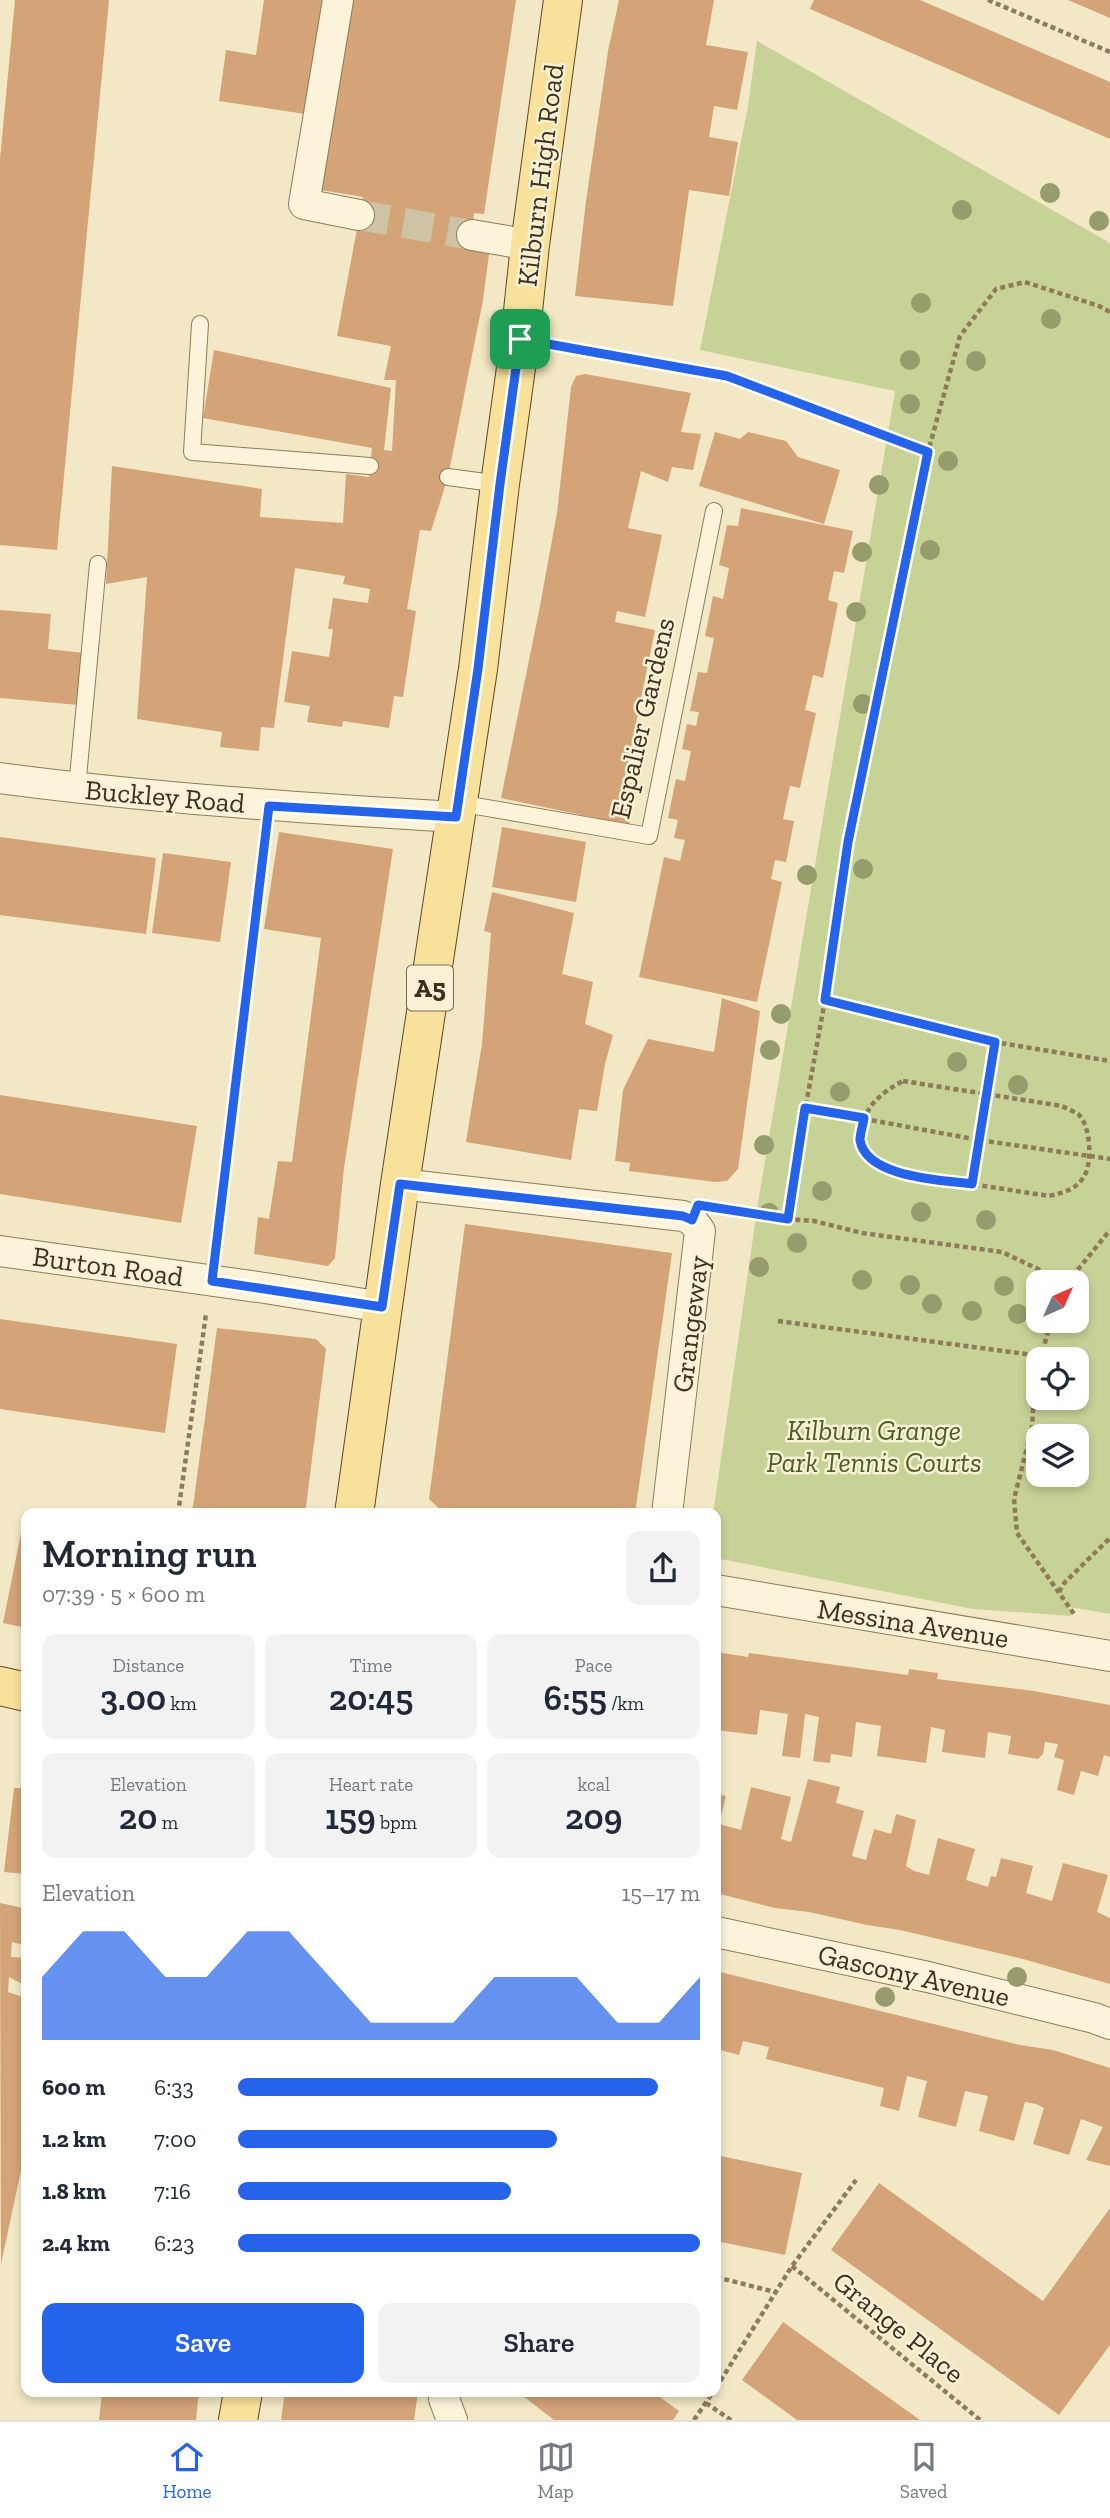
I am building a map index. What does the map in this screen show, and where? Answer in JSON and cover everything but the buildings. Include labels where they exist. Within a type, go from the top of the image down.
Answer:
[{"type":"main road","name":"Kilburn High Road","points":[[355,1508],[400,1184],[478,669],[563,0]]},
{"type":"main road","points":[[0,1686],[21,1691]]},
{"type":"main road","points":[[239,2420],[242,2397]]},
{"type":"street","points":[[338,0],[304,204],[359,215]]},
{"type":"street","points":[[472,234],[530,245]]},
{"type":"street","name":"Buckley Road","points":[[0,778],[269,806],[456,810]]},
{"type":"street","name":"Grangeway","points":[[400,1184],[683,1216],[692,1220],[701,1237],[668,1508]]},
{"type":"street","name":"Burton Road","points":[[0,1251],[382,1307]]},
{"type":"street","name":"Messina Avenue","points":[[721,1591],[1107,1655]]},
{"type":"street","name":"Gascony Avenue","points":[[721,1933],[928,1977],[1110,2024]]},
{"type":"street","points":[[444,2397],[452,2420]]},
{"type":"lane","points":[[200,324],[192,452],[370,466]]},
{"type":"lane","points":[[448,477],[500,484]]},
{"type":"lane","name":"Espalier Gardens","points":[[456,810],[649,836],[714,511]]},
{"type":"lane","points":[[77,788],[99,564]]},
{"type":"path","points":[[988,0],[1110,52]]},
{"type":"path","points":[[788,1219],[825,1000],[848,842],[928,452],[960,336],[996,289],[1025,282],[1110,312]]},
{"type":"path","points":[[520,339],[727,376],[928,452]]},
{"type":"path","points":[[179,1508],[202,1333],[212,1281],[269,806]]},
{"type":"path","points":[[825,1000],[995,1042],[1110,1061]]},
{"type":"path","points":[[972,1184],[995,1042]]},
{"type":"path","points":[[903,1081],[1062,1106],[1080,1116],[1090,1141],[1088,1171],[1082,1181],[1065,1193],[1049,1196],[887,1170],[868,1155],[860,1140],[864,1118],[869,1107],[885,1090],[903,1081]]},
{"type":"path","points":[[805,1108],[979,1140],[1110,1159]]},
{"type":"path","points":[[692,1220],[698,1205],[814,1222],[862,1233],[1002,1252],[1039,1270]]},
{"type":"path","points":[[1078,1270],[1110,1230]]},
{"type":"path","points":[[778,1321],[1026,1356]]},
{"type":"path","points":[[1033,1410],[1032,1428],[1014,1499],[1017,1533],[1107,1655]]},
{"type":"path","points":[[1059,1592],[1065,1582],[1110,1538]]},
{"type":"path","points":[[721,2379],[792,2266],[856,2180]]},
{"type":"path","name":"Grange Place","points":[[792,2266],[980,2420]]},
{"type":"path","points":[[721,2278],[775,2292]]},
{"type":"path","points":[[694,2420],[710,2397]]},
{"type":"path","points":[[706,2403],[732,2420]]},
{"type":"green space","name":"Kilburn Grange Park Tennis Courts","points":[[757,41],[1110,243],[1110,1614],[1070,1607],[1071,1616],[973,1609],[721,1559],[721,1508],[714,1508],[758,1203],[895,391],[700,350],[748,106]]},
{"type":"tunnel","points":[[359,215],[472,235]]},
{"type":"route","points":[[520,339],[727,376],[928,452],[848,842],[825,1000],[995,1042],[972,1184],[887,1170],[868,1155],[860,1140],[864,1118],[805,1108],[788,1219],[698,1205],[692,1220],[683,1216],[400,1184],[382,1307],[212,1281],[269,806],[456,817],[478,669],[520,339]]}]
